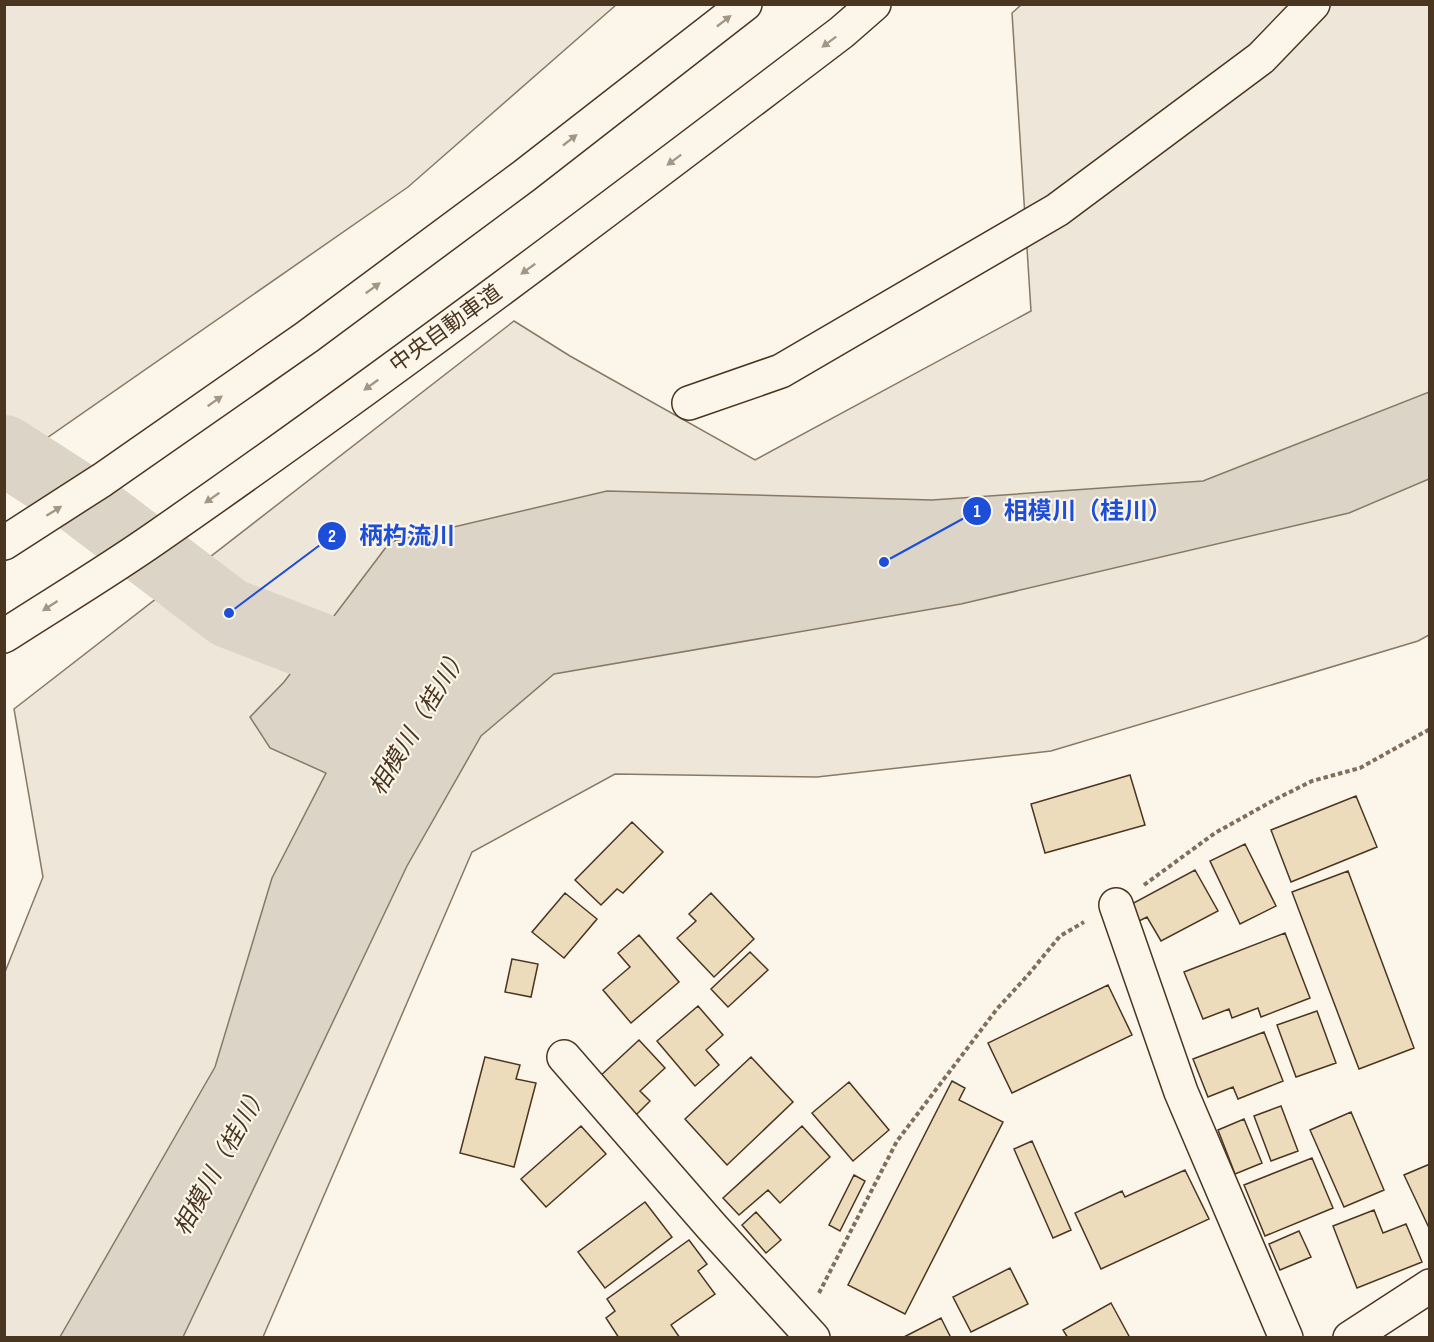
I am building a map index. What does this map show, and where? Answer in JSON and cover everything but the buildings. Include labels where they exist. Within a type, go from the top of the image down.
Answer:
[{"type":"main road","points":[[4,543],[102,480],[297,344],[524,176],[745,4]]},
{"type":"main road","name":"中央自動車道","points":[[4,636],[155,538],[365,389],[575,234],[842,32],[874,4]]},
{"type":"main road","points":[[690,403],[781,371],[1057,210],[1261,58],[1313,4]]},
{"type":"main road","points":[[1116,905],[1181,1092],[1286,1338]]},
{"type":"main road","points":[[564,1057],[712,1227],[808,1332]]},
{"type":"main road","points":[[1350,1338],[1430,1286]]},
{"type":"path","points":[[808,1332],[897,1141],[997,1009],[1060,936],[1116,905],[1215,833],[1266,804],[1312,781],[1360,768],[1430,729]]},
{"type":"shaded area","points":[[5,4],[616,5],[408,187],[5,467]]},
{"type":"shaded area","points":[[1021,5],[1429,5],[1429,635],[1418,641],[1051,751],[817,777],[615,774],[472,852],[263,1337],[5,1338],[5,972],[43,877],[14,709],[514,321],[570,356],[755,460],[1031,311],[1012,13]]},
{"type":"water","points":[[1429,392],[1429,479],[1349,513],[961,604],[554,674],[481,736],[407,866],[183,1337],[60,1337],[215,1067],[272,878],[326,773],[270,748],[250,717],[284,682],[390,542],[607,491],[932,500],[1203,481]]},
{"type":"waterway","points":[[4,450],[71,493],[229,613],[403,680]]},
{"type":"place","name":"相模川（桂川）","points":[[884,562]]},
{"type":"place","name":"柄杓流川","points":[[229,613]]}]
